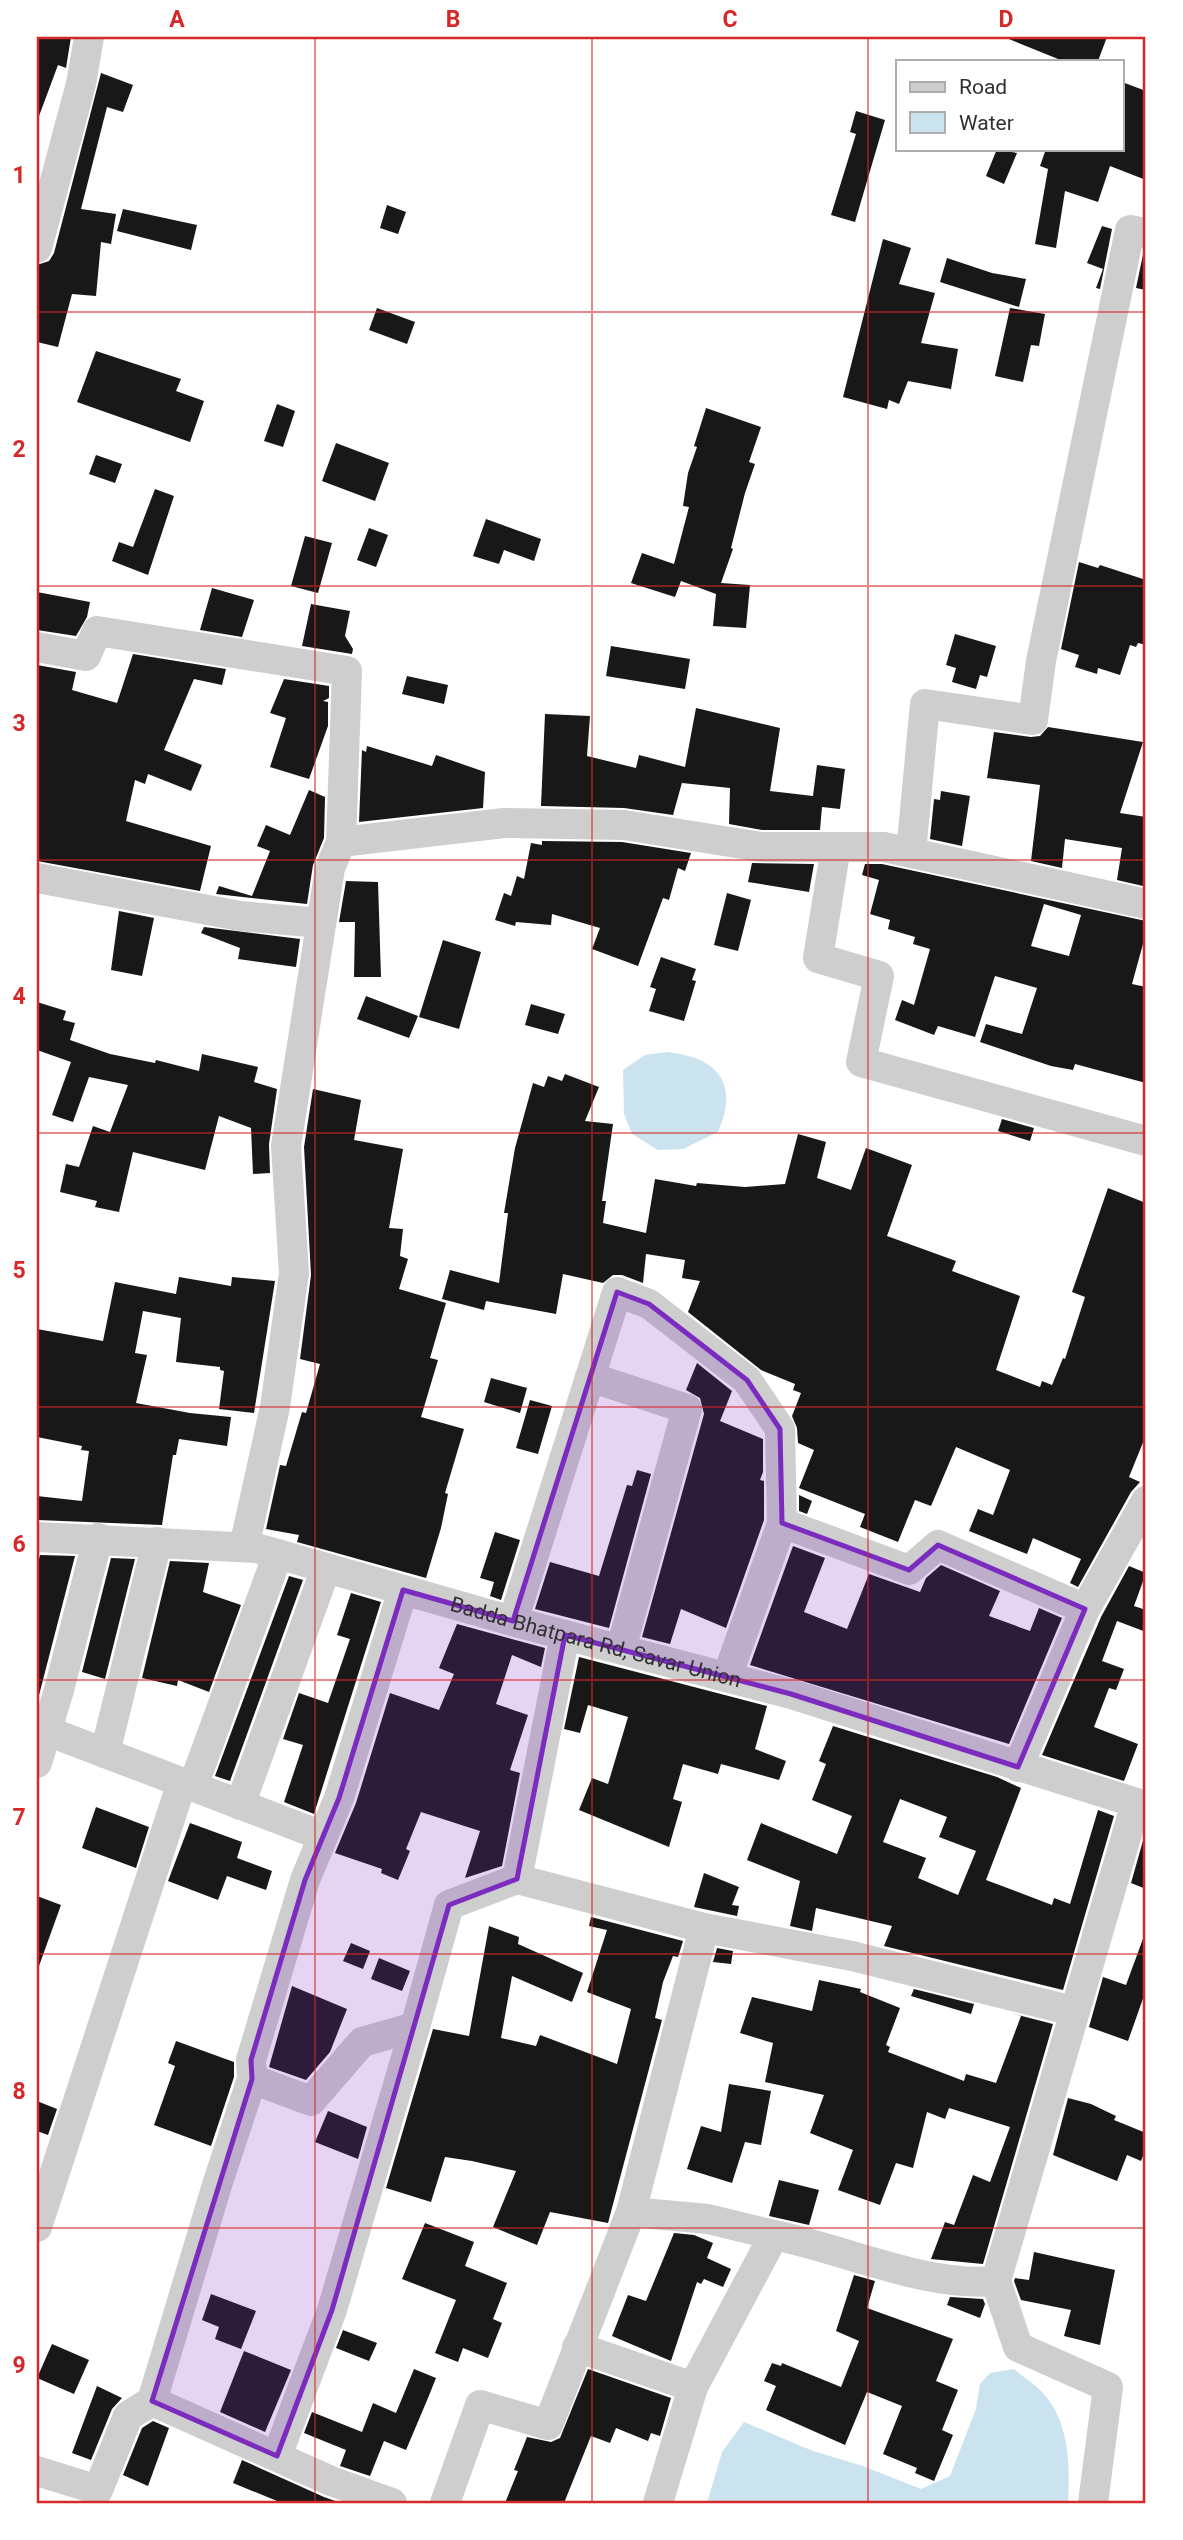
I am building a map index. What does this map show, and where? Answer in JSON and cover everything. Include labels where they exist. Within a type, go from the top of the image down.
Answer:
[{"type":"street","points":[[37,248],[81,84],[89,37]]},
{"type":"street","points":[[911,853],[925,704],[1032,720],[1041,661],[1130,230],[1146,233]]},
{"type":"street","points":[[37,647],[86,656],[97,631],[347,670],[341,842],[330,868],[286,1146],[294,1273],[275,1407],[244,1547]]},
{"type":"street","points":[[341,842],[505,823],[624,825],[761,848],[884,847],[1146,904]]},
{"type":"street","points":[[836,847],[817,958],[879,976],[861,1062],[1146,1142]]},
{"type":"street","points":[[37,878],[240,915],[321,923]]},
{"type":"street","points":[[513,1621],[617,1292],[649,1304],[747,1380],[780,1429],[782,1523],[727,1677]]},
{"type":"street","points":[[590,1377],[687,1409],[621,1649]]},
{"type":"street","points":[[1018,1767],[1085,1609],[1146,1502]]},
{"type":"street","points":[[782,1523],[909,1570],[938,1545],[1085,1609]]},
{"type":"street","name":"Badda Bhatpara Rd, Savar Union","points":[[37,1537],[244,1547],[278,1554],[513,1621],[792,1693],[1141,1804]]},
{"type":"street","points":[[37,1763],[98,1538]]},
{"type":"street","points":[[105,1753],[157,1542]]},
{"type":"street","points":[[37,2227],[188,1784],[278,1554]]},
{"type":"street","points":[[240,1805],[326,1568]]},
{"type":"street","points":[[37,2471],[104,2497],[128,2416],[152,2401],[252,2079],[251,2060],[305,1880],[339,1798],[403,1590]]},
{"type":"street","points":[[517,1879],[565,1635]]},
{"type":"street","points":[[47,1731],[323,1836]]},
{"type":"street","points":[[1093,2503],[1108,2387],[1018,2347],[996,2281],[1073,2011],[1141,1804]]},
{"type":"street","points":[[277,2456],[332,2310],[449,1905],[517,1879],[704,1928],[852,1956],[1073,2011]]},
{"type":"street","points":[[446,2503],[481,2405],[548,2425],[631,2212],[704,1928]]},
{"type":"street","points":[[252,2079],[312,2101],[362,2042],[415,2027]]},
{"type":"street","points":[[631,2212],[708,2219],[820,2244],[939,2280],[972,2284],[996,2281]]},
{"type":"street","points":[[658,2503],[693,2387],[774,2235]]},
{"type":"street","points":[[577,2347],[693,2387]]},
{"type":"street","points":[[152,2401],[392,2503]]},
{"type":"highlighted area","points":[[617,1292],[649,1304],[747,1380],[780,1429],[782,1523],[909,1570],[938,1545],[1085,1609],[1018,1767],[791,1694],[565,1635],[517,1879],[449,1905],[332,2310],[277,2456],[152,2401],[252,2079],[251,2060],[305,1880],[339,1798],[403,1590],[513,1621]]},
{"type":"water","points":[[668,1052],[686,1055],[712,1067],[725,1087],[726,1100],[718,1132],[683,1149],[658,1150],[632,1134],[624,1114],[623,1070],[645,1055]]},
{"type":"water","points":[[1014,2369],[1043,2393],[1059,2418],[1068,2460],[1068,2503],[707,2503],[722,2452],[744,2422],[813,2451],[863,2466],[921,2489],[950,2476],[976,2409],[980,2384],[990,2373]]},
{"type":"building","points":[[37,37],[71,37],[66,68],[58,65],[39,116]]},
{"type":"building","points":[[1004,37],[1107,37],[1098,60],[1061,60]]},
{"type":"building","points":[[101,73],[133,85],[123,112],[107,107],[81,209],[116,214],[111,244],[101,242],[96,296],[72,294],[58,347],[37,342],[37,265],[49,261],[54,253]]},
{"type":"building","points":[[1124,83],[1146,91],[1146,180],[1110,166],[1098,202],[1065,191],[1056,248],[1035,244],[1048,169],[1040,166],[1046,150],[1124,150]]},
{"type":"building","points":[[856,111],[885,120],[855,222],[831,215],[856,134],[850,132]]},
{"type":"building","points":[[997,150],[1017,153],[1004,184],[986,176]]},
{"type":"building","points":[[387,205],[406,212],[398,234],[380,228]]},
{"type":"building","points":[[123,209],[197,225],[191,250],[117,231]]},
{"type":"building","points":[[1102,226],[1112,229],[1100,289],[1096,288],[1103,269],[1087,263]]},
{"type":"building","points":[[883,239],[911,248],[899,284],[935,293],[921,343],[958,349],[951,389],[908,381],[899,404],[889,400],[887,409],[843,397]]},
{"type":"building","points":[[1146,250],[1146,290],[1136,288]]},
{"type":"building","points":[[947,258],[992,273],[1026,279],[1019,307],[940,282]]},
{"type":"building","points":[[377,308],[415,322],[407,344],[369,330]]},
{"type":"building","points":[[1010,308],[1045,314],[1039,346],[1031,345],[1023,382],[995,376]]},
{"type":"building","points":[[96,351],[181,379],[176,391],[204,401],[190,442],[77,402]]},
{"type":"building","points":[[277,404],[295,411],[283,447],[264,441]]},
{"type":"building","points":[[706,408],[761,427],[749,462],[755,464],[745,493],[731,548],[733,549],[721,583],[750,585],[746,628],[713,626],[716,594],[681,581],[675,597],[631,583],[642,553],[674,564],[689,507],[683,506],[688,473]]},
{"type":"building","points":[[336,443],[389,463],[375,501],[322,481]]},
{"type":"building","points":[[96,455],[122,464],[115,483],[89,474]]},
{"type":"building","points":[[155,489],[174,496],[148,575],[112,561],[119,542],[133,547]]},
{"type":"building","points":[[486,519],[541,539],[534,561],[504,550],[499,564],[473,556]]},
{"type":"building","points":[[369,528],[388,535],[376,567],[357,560]]},
{"type":"building","points":[[305,536],[332,543],[318,593],[291,586]]},
{"type":"building","points":[[1079,562],[1098,568],[1100,565],[1146,580],[1146,645],[1130,645],[1120,675],[1098,668],[1097,674],[1075,667],[1079,655],[1061,649]]},
{"type":"building","points":[[212,588],[254,600],[242,637],[200,630]]},
{"type":"building","points":[[37,592],[90,602],[87,617],[76,636],[37,630]]},
{"type":"building","points":[[311,604],[350,611],[345,636],[353,649],[352,654],[302,646]]},
{"type":"building","points":[[955,634],[996,646],[987,677],[980,675],[976,689],[952,682],[956,668],[946,665]]},
{"type":"building","points":[[611,646],[690,659],[685,689],[606,676]]},
{"type":"building","points":[[133,654],[226,669],[222,685],[194,679],[164,750],[202,765],[191,791],[148,774],[145,784],[135,780],[126,821],[211,846],[200,891],[37,861],[37,665],[76,672],[72,690],[117,703]]},
{"type":"building","points":[[407,676],[448,685],[444,704],[402,694]]},
{"type":"building","points":[[284,679],[329,686],[329,698],[323,701],[328,702],[328,726],[309,779],[270,767],[286,718],[270,713]]},
{"type":"building","points":[[696,708],[780,728],[770,791],[813,796],[817,765],[845,769],[840,809],[822,807],[820,830],[762,830],[729,824],[730,788],[682,783],[683,779],[673,815],[624,808],[541,806],[545,714],[590,716],[587,756],[636,768],[639,755],[685,767]]},
{"type":"building","points":[[1048,727],[1143,742],[1120,813],[1146,817],[1143,886],[1117,880],[1122,848],[1065,839],[1062,868],[1031,861],[1040,785],[987,778],[994,732],[1031,737],[1040,736]]},
{"type":"building","points":[[367,746],[432,766],[436,755],[485,772],[483,808],[359,822],[362,750],[366,752]]},
{"type":"building","points":[[309,790],[325,797],[324,838],[313,865],[307,904],[216,894],[219,886],[252,896],[270,851],[257,846],[266,825],[290,835]]},
{"type":"building","points":[[941,791],[970,796],[962,846],[930,839],[934,799],[940,800]]},
{"type":"building","points":[[542,841],[622,842],[691,853],[685,871],[678,868],[669,900],[663,898],[638,966],[592,949],[600,928],[552,914],[551,925],[516,922],[515,926],[495,920],[504,893],[511,896],[517,876],[524,879],[531,843],[542,845]]},
{"type":"building","points":[[752,863],[814,864],[809,892],[748,882]]},
{"type":"building","points":[[865,864],[882,864],[1146,921],[1146,933],[1132,984],[1146,987],[1146,1083],[1075,1064],[1073,1070],[1051,1066],[980,1042],[986,1024],[1022,1034],[1037,988],[995,976],[975,1037],[938,1026],[934,1035],[895,1020],[902,1000],[914,1005],[930,949],[913,944],[915,937],[888,929],[890,920],[870,914],[879,880],[862,875]],"holes":[[[1044,904],[1081,915],[1069,956],[1031,946]]]},
{"type":"building","points":[[346,881],[378,882],[381,977],[354,977],[355,922],[339,922]]},
{"type":"building","points":[[727,893],[751,900],[738,951],[714,945]]},
{"type":"building","points":[[119,911],[154,918],[142,976],[111,970]]},
{"type":"building","points":[[204,927],[300,939],[296,967],[238,959],[240,948],[201,933]]},
{"type":"building","points":[[443,940],[481,952],[459,1029],[419,1017]]},
{"type":"building","points":[[661,957],[696,969],[692,980],[696,981],[684,1021],[649,1011],[656,989],[650,987]]},
{"type":"building","points":[[366,996],[418,1016],[409,1038],[357,1019]]},
{"type":"building","points":[[37,1002],[66,1011],[63,1020],[75,1023],[70,1040],[110,1054],[155,1063],[156,1060],[199,1071],[202,1054],[258,1067],[254,1082],[277,1089],[269,1144],[270,1173],[253,1174],[251,1128],[219,1116],[205,1170],[133,1152],[119,1212],[95,1207],[97,1201],[60,1192],[66,1164],[79,1167],[93,1126],[110,1132],[128,1085],[89,1077],[73,1122],[52,1115],[71,1062],[37,1050]]},
{"type":"building","points":[[531,1004],[565,1014],[558,1034],[525,1025]]},
{"type":"building","points":[[565,1074],[599,1087],[585,1121],[613,1124],[602,1201],[606,1201],[603,1223],[646,1233],[655,1179],[696,1186],[697,1183],[745,1187],[785,1184],[798,1134],[826,1142],[817,1178],[851,1190],[866,1148],[912,1165],[887,1236],[956,1261],[952,1271],[1020,1296],[996,1370],[1040,1387],[1042,1381],[1052,1385],[1063,1358],[1065,1359],[1085,1297],[1072,1292],[1108,1188],[1146,1203],[1146,1435],[1129,1477],[1140,1482],[1131,1492],[1078,1587],[1070,1583],[1081,1559],[1033,1538],[1027,1554],[969,1531],[978,1509],[993,1515],[1010,1470],[956,1447],[931,1506],[915,1500],[898,1542],[860,1527],[865,1514],[799,1488],[814,1450],[798,1443],[797,1428],[792,1416],[801,1393],[793,1390],[795,1384],[761,1370],[688,1312],[700,1281],[682,1278],[685,1260],[646,1254],[643,1283],[622,1275],[613,1275],[603,1283],[563,1274],[556,1314],[486,1301],[484,1310],[442,1299],[450,1270],[499,1283],[508,1213],[504,1213],[515,1148],[533,1083],[544,1087],[548,1076],[562,1081]]},
{"type":"building","points":[[313,1089],[361,1100],[354,1140],[403,1149],[389,1228],[403,1229],[400,1256],[408,1259],[399,1289],[446,1303],[430,1358],[438,1360],[421,1417],[464,1429],[445,1493],[448,1494],[441,1528],[426,1578],[297,1542],[299,1535],[266,1529],[280,1465],[286,1466],[302,1412],[306,1413],[320,1364],[300,1359],[311,1275],[304,1147]]},
{"type":"building","points":[[1002,1119],[1034,1128],[1030,1141],[998,1131]]},
{"type":"building","points":[[179,1277],[231,1286],[232,1277],[275,1281],[254,1413],[219,1409],[224,1371],[220,1370],[220,1367],[176,1362],[181,1318],[143,1311],[135,1353],[147,1355],[136,1403],[231,1417],[227,1446],[179,1439],[176,1455],[173,1455],[162,1525],[37,1520],[37,1496],[82,1501],[89,1451],[81,1450],[82,1446],[37,1437],[37,1329],[103,1341],[115,1282],[176,1294]]},
{"type":"building","points":[[697,1363],[732,1391],[720,1421],[763,1439],[763,1472],[760,1480],[764,1481],[764,1520],[726,1628],[681,1609],[670,1644],[642,1637],[704,1414],[700,1398],[686,1390]]},
{"type":"building","points":[[491,1378],[527,1388],[520,1413],[484,1402]]},
{"type":"building","points":[[530,1400],[552,1406],[538,1454],[516,1448]]},
{"type":"building","points":[[637,1470],[651,1474],[609,1628],[535,1609],[550,1562],[599,1576],[627,1485],[632,1486]]},
{"type":"building","points":[[799,1495],[812,1501],[807,1514],[799,1511]]},
{"type":"building","points":[[495,1532],[520,1540],[501,1600],[490,1596],[494,1582],[480,1578]]},
{"type":"building","points":[[793,1546],[825,1558],[804,1612],[847,1629],[869,1574],[920,1592],[926,1578],[941,1565],[1000,1591],[989,1616],[1030,1631],[1039,1608],[1062,1618],[1009,1744],[750,1665]]},
{"type":"building","points":[[40,1555],[75,1556],[37,1703],[37,1567]]},
{"type":"building","points":[[111,1558],[135,1559],[105,1679],[82,1672]]},
{"type":"building","points":[[170,1561],[209,1563],[203,1592],[241,1605],[209,1692],[178,1680],[177,1686],[142,1678]]},
{"type":"building","points":[[1129,1566],[1146,1573],[1134,1606],[1146,1610],[1146,1632],[1117,1621],[1102,1661],[1124,1669],[1116,1690],[1109,1688],[1094,1727],[1138,1744],[1124,1781],[1042,1755],[1101,1617]]},
{"type":"building","points":[[289,1576],[303,1580],[230,1781],[215,1776]]},
{"type":"building","points":[[351,1593],[381,1602],[314,1814],[284,1802],[303,1745],[283,1739],[299,1693],[328,1703],[350,1639],[337,1635]]},
{"type":"building","points":[[457,1624],[545,1648],[541,1667],[512,1655],[496,1704],[528,1715],[510,1770],[520,1773],[502,1866],[465,1878],[480,1831],[421,1812],[406,1849],[410,1851],[398,1880],[381,1873],[382,1869],[335,1853],[356,1803],[390,1693],[439,1710],[454,1674],[439,1668]]},
{"type":"building","points":[[579,1657],[767,1706],[755,1749],[786,1761],[779,1780],[721,1764],[718,1774],[683,1764],[673,1799],[682,1802],[669,1847],[579,1810],[592,1778],[608,1784],[628,1717],[588,1705],[580,1733],[564,1729]]},
{"type":"building","points":[[833,1726],[997,1777],[1021,1788],[986,1880],[1052,1905],[1054,1898],[1070,1904],[1098,1810],[1114,1816],[1063,1990],[884,1946],[892,1926],[816,1908],[812,1931],[790,1926],[800,1881],[747,1860],[761,1823],[837,1854],[852,1816],[812,1800],[826,1764],[819,1761]],"holes":[[[900,1799],[947,1817],[939,1837],[976,1851],[958,1895],[918,1878],[926,1858],[883,1842]]]},
{"type":"building","points":[[96,1807],[149,1827],[136,1868],[82,1848]]},
{"type":"building","points":[[190,1823],[242,1842],[237,1858],[272,1871],[266,1890],[227,1876],[218,1900],[168,1881]]},
{"type":"building","points":[[1146,1830],[1146,1889],[1131,1883]]},
{"type":"building","points":[[704,1873],[739,1887],[732,1905],[739,1906],[737,1916],[694,1907]]},
{"type":"building","points":[[37,1896],[61,1905],[39,1966],[37,1966]]},
{"type":"building","points":[[591,1917],[683,1941],[678,1957],[673,1956],[663,1982],[655,2018],[662,2020],[608,2223],[550,2212],[537,2245],[493,2227],[516,2171],[472,2161],[445,2157],[431,2202],[386,2188],[433,2029],[469,2036],[489,1926],[519,1937],[518,1944],[583,1973],[572,2002],[512,1976],[501,2038],[536,2046],[540,2035],[617,2064],[631,2009],[587,1992],[607,1930],[589,1926]]},
{"type":"building","points":[[1144,1936],[1146,1990],[1128,2041],[1089,2027],[1103,1977],[1126,1985]]},
{"type":"building","points":[[351,1943],[370,1951],[363,1969],[343,1961]]},
{"type":"building","points":[[717,1948],[733,1951],[731,1964],[713,1962]]},
{"type":"building","points":[[379,1958],[410,1971],[402,1991],[371,1979]]},
{"type":"building","points":[[819,1980],[861,1989],[860,1992],[900,2008],[886,2045],[890,2047],[888,2052],[964,2081],[966,2074],[996,2083],[1021,2016],[1014,2014],[1053,2024],[983,2264],[931,2259],[945,2222],[954,2225],[973,2175],[990,2182],[1010,2127],[949,2108],[945,2119],[927,2112],[913,2168],[896,2163],[880,2205],[838,2190],[853,2150],[810,2133],[824,2095],[765,2082],[773,2043],[740,2033],[752,1997],[812,2011]]},
{"type":"building","points":[[292,1986],[347,2009],[330,2052],[306,2080],[269,2067]]},
{"type":"building","points":[[914,1989],[974,2004],[971,2014],[911,1996]]},
{"type":"building","points":[[176,2041],[234,2062],[234,2077],[211,2146],[154,2125],[175,2066],[168,2063]]},
{"type":"building","points":[[729,2084],[771,2091],[761,2145],[745,2142],[732,2183],[687,2169],[701,2126],[721,2132]]},
{"type":"building","points":[[1068,2098],[1091,2104],[1116,2116],[1114,2120],[1146,2133],[1146,2148],[1141,2161],[1127,2155],[1117,2181],[1053,2155]]},
{"type":"building","points":[[37,2101],[57,2109],[48,2135],[37,2131]]},
{"type":"building","points":[[328,2111],[367,2127],[358,2159],[315,2142]]},
{"type":"building","points":[[779,2180],[819,2190],[809,2225],[769,2216]]},
{"type":"building","points":[[425,2223],[474,2242],[465,2266],[507,2283],[493,2319],[502,2323],[488,2358],[463,2348],[458,2362],[435,2353],[456,2300],[402,2279]]},
{"type":"building","points":[[674,2233],[694,2235],[713,2243],[707,2258],[731,2269],[723,2287],[704,2279],[701,2284],[697,2282],[671,2361],[612,2336],[628,2295],[646,2301]]},
{"type":"building","points":[[1034,2252],[1115,2270],[1100,2345],[1064,2336],[1071,2310],[1021,2300],[1014,2281],[1015,2278],[1029,2280]]},
{"type":"building","points":[[854,2275],[875,2281],[867,2308],[953,2339],[936,2381],[958,2390],[942,2430],[953,2435],[934,2481],[915,2473],[917,2468],[883,2454],[902,2406],[867,2392],[845,2445],[766,2410],[776,2386],[764,2381],[772,2363],[781,2366],[782,2363],[841,2387],[859,2341],[836,2331]]},
{"type":"building","points":[[211,2294],[256,2311],[241,2349],[215,2339],[219,2327],[202,2320]]},
{"type":"building","points":[[950,2297],[983,2299],[985,2304],[980,2318],[947,2305]]},
{"type":"building","points":[[343,2330],[377,2343],[369,2361],[336,2348]]},
{"type":"building","points":[[52,2344],[89,2360],[74,2394],[37,2378]]},
{"type":"building","points":[[244,2351],[291,2370],[265,2432],[220,2412]]},
{"type":"building","points":[[414,2369],[436,2378],[428,2398],[406,2450],[384,2441],[370,2476],[340,2466],[346,2450],[304,2433],[312,2412],[362,2432],[373,2403],[396,2413]]},
{"type":"building","points":[[588,2369],[671,2398],[660,2436],[651,2433],[648,2441],[616,2428],[610,2443],[591,2436],[564,2503],[505,2503],[518,2471],[514,2470],[527,2437],[551,2442],[560,2438]]},
{"type":"building","points":[[97,2386],[122,2398],[112,2409],[91,2460],[72,2453]]},
{"type":"building","points":[[153,2421],[169,2428],[148,2486],[123,2475],[142,2428]]},
{"type":"building","points":[[242,2460],[341,2503],[282,2503],[233,2483]]}]
